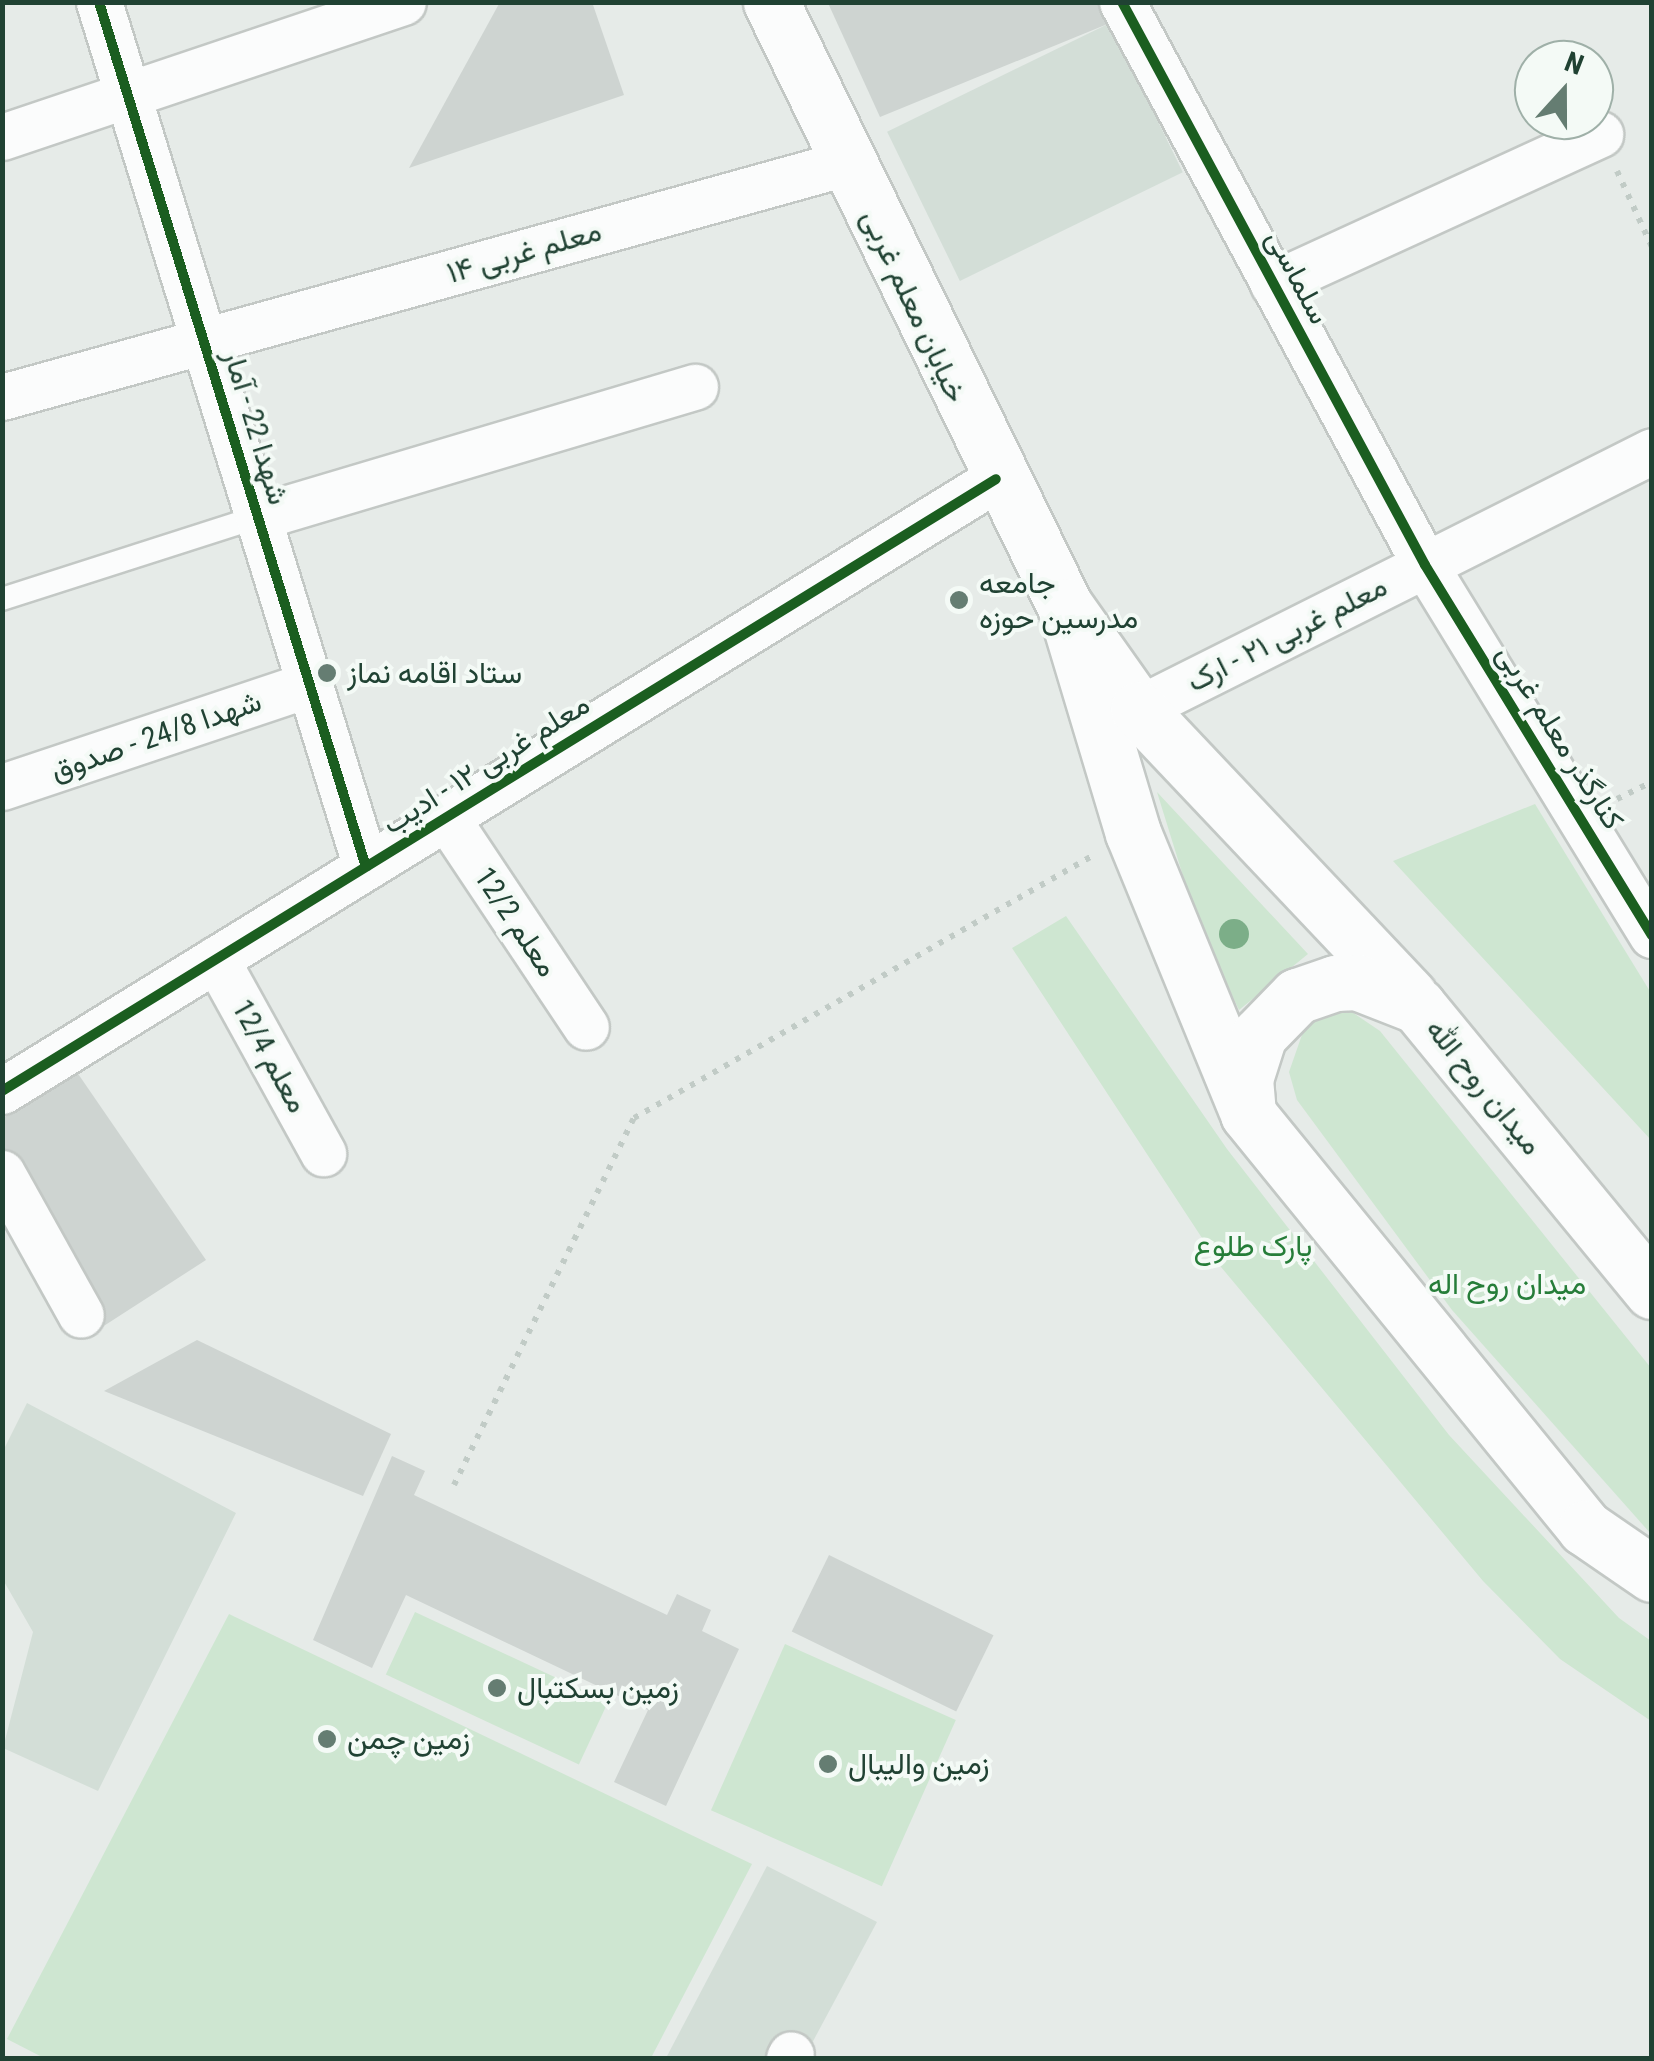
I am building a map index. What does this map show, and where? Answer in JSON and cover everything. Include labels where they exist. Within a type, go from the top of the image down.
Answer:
[{"type":"main road","name":"خیابان معلم غربی","points":[[771,2],[996,479],[1064,606],[1138,709],[1418,1006]]},
{"type":"main road","name":"خیابان معلم غربی","points":[[1064,606],[1132,833],[1248,1114]]},
{"type":"main road","name":"میدان روح الله","points":[[1248,1114],[1245,1079],[1260,1035],[1297,996],[1357,982],[1418,1006],[1652,1292]]},
{"type":"main road","points":[[1248,1114],[1585,1528],[1652,1574]]},
{"type":"street","name":"شهدا 22 - آمار","points":[[99,2],[366,867]]},
{"type":"street","points":[[2,137],[127,99],[403,2]]},
{"type":"street","name":"سلماسی","points":[[1133,6],[1273,284],[1424,565]]},
{"type":"street","points":[[1273,284],[1587,140]]},
{"type":"street","name":"معلم غربی ۱۴","points":[[2,396],[846,163]]},
{"type":"street","points":[[258,518],[695,388]]},
{"type":"street","name":"معلم غربی ۲۱ - ارک","points":[[1138,709],[1652,452]]},
{"type":"street","name":"معلم غربی ۱۲ - ادیب","points":[[2,1090],[996,479]]},
{"type":"street","name":"کنارگذر معلم غربی","points":[[1424,565],[1646,916]]},
{"type":"street","name":"شهدا 24/8 - صدوق","points":[[2,788],[310,684]]},
{"type":"street","name":"معلم 12/2","points":[[446,818],[586,1027]]},
{"type":"street","name":"معلم 12/4","points":[[216,959],[323,1153]]},
{"type":"street","points":[[2,1173],[81,1315]]},
{"type":"lane","points":[[2,599],[258,518]]},
{"type":"path","points":[[1603,140],[1652,248]]},
{"type":"path","points":[[454,1485],[634,1118],[1132,833]]},
{"type":"shaded area","points":[[1110,23],[1183,172],[960,281],[887,132]]},
{"type":"shaded area","points":[[27,1403],[236,1513],[98,1791],[3,1748],[33,1632],[2,1578],[3,1451]]},
{"type":"shaded area","points":[[767,1866],[877,1922],[804,2058],[666,2058]]},
{"type":"green space","points":[[1157,792],[1308,954],[1239,1010],[1197,921]]},
{"type":"green space","points":[[1535,804],[1651,993],[1651,1140],[1393,861]]},
{"type":"green space","name":"پارک طلوع","points":[[1066,916],[1227,1149],[1449,1435],[1619,1618],[1651,1641],[1651,1721],[1560,1659],[1483,1581],[1221,1267],[1012,948]]},
{"type":"green space","name":"میدان روح اله","points":[[1346,1008],[1380,1031],[1651,1368],[1651,1534],[1452,1310],[1297,1100],[1289,1072],[1304,1029],[1321,1012]]},
{"type":"green space","name":"زمین بسکتبال","points":[[415,1612],[608,1702],[579,1765],[386,1675]]},
{"type":"green space","name":"زمین چمن","points":[[229,1614],[752,1864],[651,2058],[44,2058],[7,2039]]},
{"type":"green space","name":"زمین والیبال","points":[[785,1644],[956,1720],[882,1886],[711,1810]]},
{"type":"building","points":[[500,2],[592,2],[624,95],[409,168]]},
{"type":"building","points":[[828,3],[1101,3],[1110,23],[880,117]]},
{"type":"building","points":[[72,1065],[206,1260],[96,1331],[2,1161],[2,1119]]},
{"type":"building","points":[[197,1340],[391,1434],[363,1496],[104,1391]]},
{"type":"building","points":[[392,1456],[425,1471],[414,1495],[667,1615],[677,1594],[711,1610],[702,1631],[739,1649],[666,1806],[614,1782],[648,1710],[406,1595],[372,1668],[313,1640]]},
{"type":"building","points":[[829,1555],[993,1635],[956,1712],[792,1631]]},
{"type":"cycle path","points":[[99,2],[366,867]]},
{"type":"cycle path","points":[[1122,2],[1425,565],[1652,935]]},
{"type":"cycle path","points":[[2,1091],[996,479]]},
{"type":"place","name":"جامعه مدرسین حوزه","points":[[959,600]]},
{"type":"place","name":"ستاد اقامه نماز","points":[[327,673]]},
{"type":"place","name":"زمین بسکتبال","points":[[497,1688]]},
{"type":"place","name":"زمین چمن","points":[[327,1739]]},
{"type":"place","name":"زمین والیبال","points":[[828,1764]]}]
